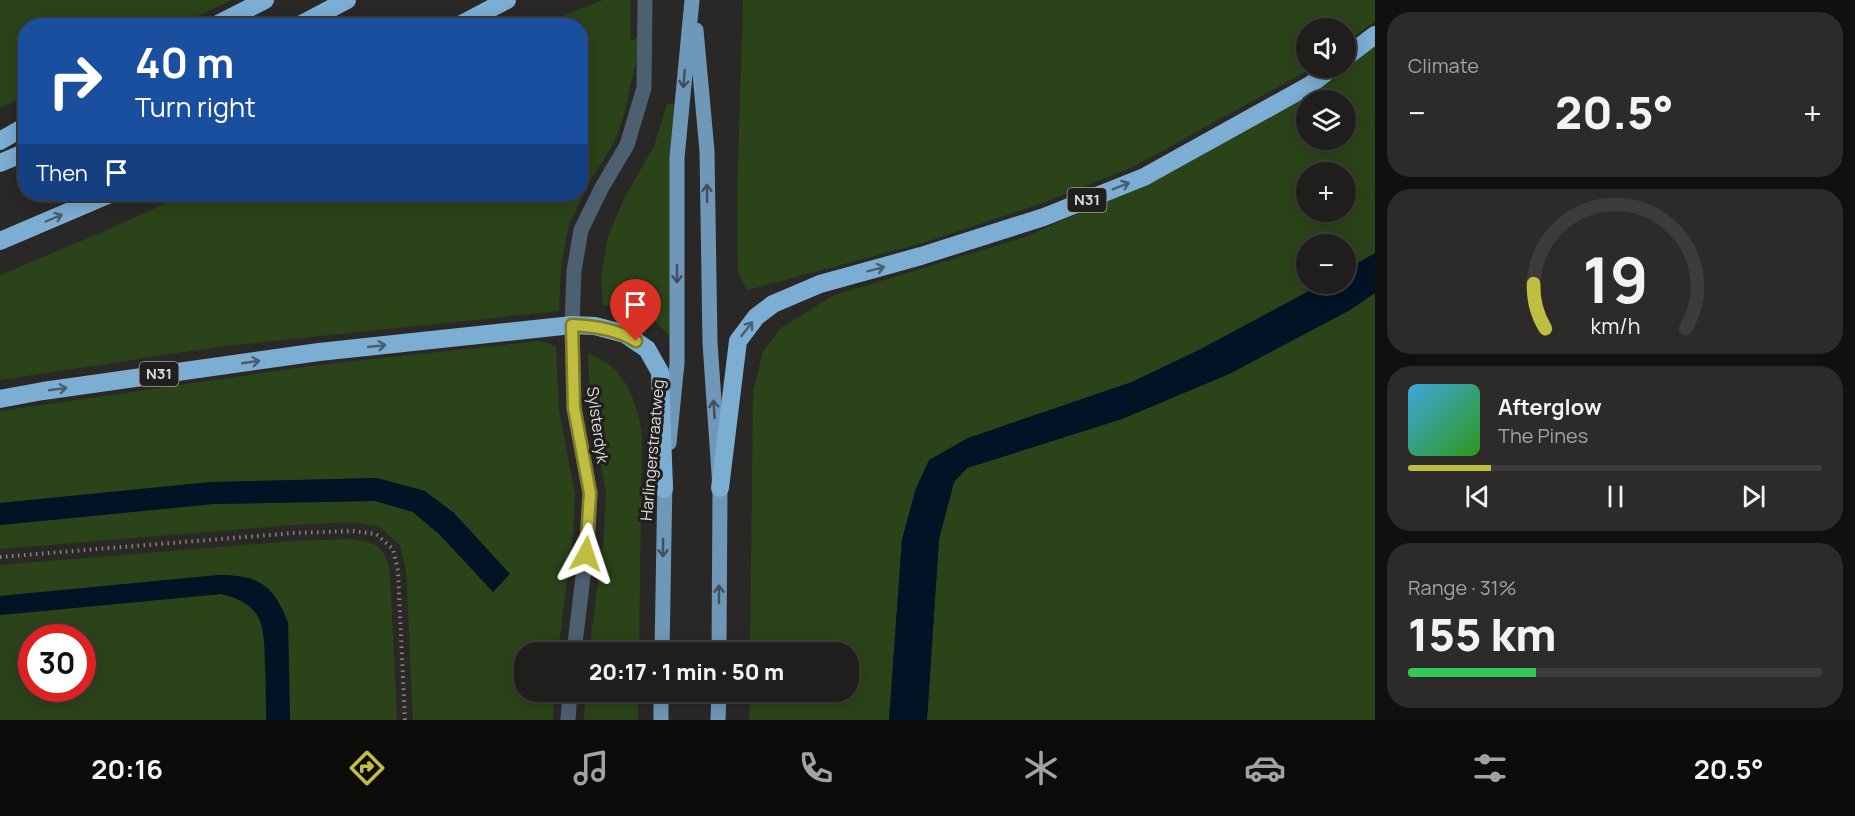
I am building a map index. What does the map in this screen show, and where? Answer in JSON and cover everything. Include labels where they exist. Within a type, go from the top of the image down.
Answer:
[{"type":"highway","points":[[230,18],[265,0]]},
{"type":"highway","points":[[313,18],[347,0]]},
{"type":"highway","points":[[473,18],[507,0]]},
{"type":"highway","points":[[1356,49],[1375,35]]},
{"type":"highway","name":"N31","points":[[720,488],[738,341],[756,317],[773,304],[820,284],[1044,218],[1144,177],[1318,78]]},
{"type":"highway","points":[[0,141],[18,131]]},
{"type":"highway","points":[[0,163],[18,155]]},
{"type":"highway","points":[[0,241],[94,201]]},
{"type":"highway","name":"N31","points":[[0,399],[319,352],[572,325],[595,326],[625,334],[647,349],[660,372],[664,489]]},
{"type":"main road","name":"Harlingerstraatweg","points":[[692,0],[707,151],[710,343],[720,488],[719,642]]},
{"type":"main road","name":"Harlingerstraatweg","points":[[662,642],[664,489],[677,363],[677,158],[692,0]]},
{"type":"main road","points":[[661,720],[662,702]]},
{"type":"main road","points":[[718,720],[719,702]]},
{"type":"street","name":"Sylsterdyk","points":[[575,642],[588,535],[590,493],[574,408],[572,325],[574,271],[581,230],[601,189],[627,145],[644,88],[645,0]]},
{"type":"street","points":[[568,720],[569,702]]},
{"type":"path","points":[[0,557],[294,533],[353,531],[376,534],[393,549],[398,571],[405,720]]},
{"type":"green space","points":[[0,0],[232,0],[193,18],[18,18],[18,100],[0,108]]},
{"type":"green space","points":[[603,0],[631,0],[631,41],[642,35],[624,115],[614,143],[588,185],[588,18],[558,18]]},
{"type":"green space","points":[[743,0],[1375,0],[1375,21],[1356,35],[1356,18],[1296,18],[1296,77],[1135,166],[1040,204],[919,244],[747,290],[738,273],[737,202]]},
{"type":"green space","points":[[1375,44],[1375,253],[1356,264],[1356,234],[1296,234],[1296,294],[1303,294],[1201,349],[1132,382],[968,438],[902,539],[889,720],[749,720],[750,702],[859,702],[859,642],[750,642],[753,392],[763,351],[781,328],[832,296],[1025,237],[1146,183],[1296,99],[1296,150],[1356,150],[1356,90],[1312,90],[1329,78],[1356,78],[1356,58]]},
{"type":"green space","points":[[667,104],[678,104],[672,340],[657,324],[642,313],[625,307],[603,305],[601,277],[608,236],[625,197],[654,146]]},
{"type":"green space","points":[[171,201],[580,201],[569,225],[561,265],[559,311],[217,347],[0,380],[0,275]]},
{"type":"green space","points":[[1375,293],[1375,720],[927,720],[939,539],[954,482],[967,468],[1122,419],[1229,374],[1350,310]]},
{"type":"green space","points":[[539,341],[556,346],[559,410],[575,494],[573,534],[559,642],[514,642],[514,702],[554,702],[553,720],[413,720],[406,570],[400,545],[379,527],[353,522],[293,525],[0,549],[0,525],[214,504],[375,501],[413,512],[440,535],[510,573],[377,478],[211,482],[0,503],[0,411],[318,365]]},
{"type":"green space","points":[[588,354],[611,366],[620,375],[633,398],[640,423],[642,435],[639,642],[590,642],[604,537],[606,492],[590,406]]},
{"type":"green space","points":[[352,539],[368,542],[378,547],[385,556],[390,572],[397,720],[290,720],[288,623],[283,609],[219,575],[0,596],[0,565],[294,541]]},
{"type":"green space","points":[[221,594],[248,606],[258,617],[265,631],[266,720],[0,720],[0,615]]},
{"type":"green space","points":[[585,702],[638,702],[638,720],[584,720]]},
{"type":"water","points":[[1375,253],[1375,293],[1350,310],[1229,374],[1122,419],[967,468],[954,482],[939,539],[927,720],[889,720],[902,539],[916,488],[929,460],[968,438],[1132,382],[1201,349],[1303,294],[1356,294],[1356,264]]},
{"type":"water","points":[[377,478],[425,491],[454,513],[510,574],[493,592],[440,535],[413,512],[375,501],[214,504],[0,525],[0,503],[211,482]]},
{"type":"water","points":[[219,575],[255,580],[271,591],[283,610],[288,623],[290,720],[266,720],[265,650],[262,627],[254,610],[235,598],[221,594],[0,615],[0,596]]},
{"type":"route","points":[[586,554],[590,493],[574,408],[572,325],[595,326],[625,334],[636,341]]}]
